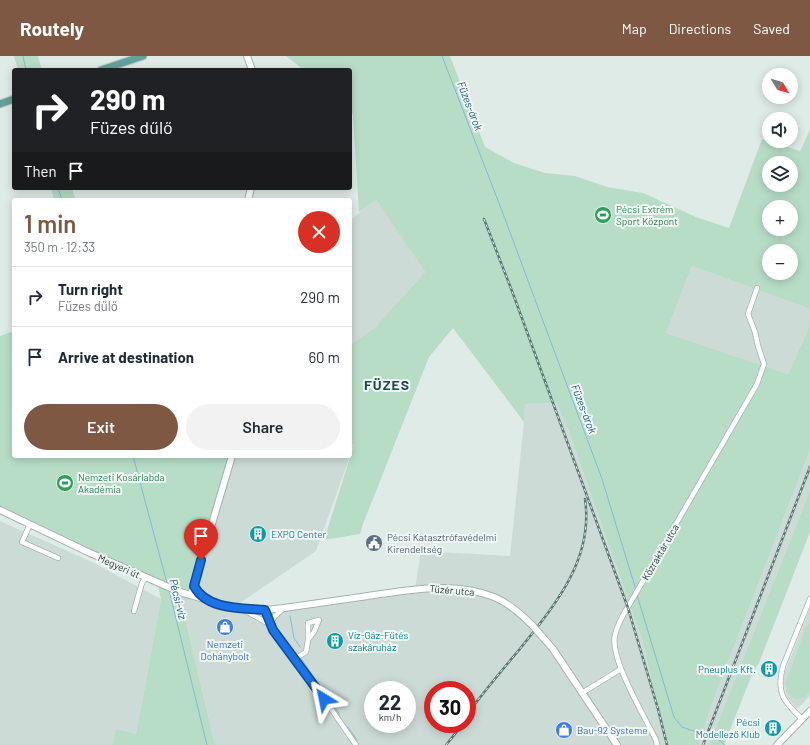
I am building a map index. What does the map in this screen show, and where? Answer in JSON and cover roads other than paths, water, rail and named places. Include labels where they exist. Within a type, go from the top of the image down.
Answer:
[{"type":"main road","points":[[107,68],[143,56]]},
{"type":"main road","points":[[0,104],[12,100]]},
{"type":"street","points":[[247,56],[251,68]]},
{"type":"street","name":"Közraktár utca","points":[[657,745],[656,740],[621,669],[615,652],[615,635],[618,626],[636,593],[757,384],[764,366],[755,332],[748,314],[757,288]]},
{"type":"street","points":[[191,595],[231,458]]},
{"type":"street","name":"Megyeri út","points":[[0,510],[173,590],[223,605],[243,609],[265,610],[270,625],[296,658],[356,745]]},
{"type":"street","points":[[30,524],[22,542],[58,558]]},
{"type":"street","points":[[134,611],[142,583],[146,578]]},
{"type":"street","points":[[180,592],[185,592],[194,586]]},
{"type":"street","points":[[194,586],[198,593],[209,601]]},
{"type":"street","name":"Tüzér utca","points":[[265,610],[417,588],[440,587],[463,589],[495,597],[513,608],[533,626],[553,649],[617,745]]},
{"type":"street","points":[[802,720],[784,700],[781,692],[780,678],[783,666],[810,599]]},
{"type":"street","points":[[270,625],[275,616],[284,608]]},
{"type":"street","name":"Megyeri út","points":[[243,609],[270,625]]},
{"type":"street","points":[[296,658],[306,652],[308,640]]},
{"type":"street","points":[[582,693],[621,669]]},
{"type":"street","points":[[777,745],[810,710]]},
{"type":"waterway","name":"Pécsi-víz","points":[[23,56],[26,68]]},
{"type":"waterway","name":"Füzes-árok","points":[[442,56],[502,211],[602,479],[636,590]]},
{"type":"waterway","name":"Pécsi-víz","points":[[59,190],[61,198]]},
{"type":"waterway","name":"Pécsi-víz","points":[[134,458],[167,583]]},
{"type":"waterway","name":"Pécsi-víz","points":[[169,590],[207,745]]},
{"type":"waterway","name":"Füzes-árok","points":[[637,595],[674,717],[682,727],[719,740],[725,745]]},
{"type":"waterway","points":[[290,616],[294,638],[300,647]]},
{"type":"waterway","points":[[301,658],[340,715]]},
{"type":"waterway","points":[[348,727],[357,740]]},
{"type":"railway","points":[[484,219],[512,291],[628,608],[658,709],[667,745]]},
{"type":"railway","points":[[703,745],[810,467]]},
{"type":"railway","points":[[476,703],[558,599],[568,581],[577,562],[583,542],[586,521],[585,499]]},
{"type":"railway","points":[[446,745],[456,733]]},
{"type":"place","name":"Pécsi Extrém Sport Központ","points":[[603,215]]},
{"type":"place","name":"Nemzeti Kosárlabda Akadémia","points":[[65,483]]},
{"type":"place","name":"EXPO Center","points":[[258,534]]},
{"type":"place","name":"Pécsi Katasztrófavédelmi Kirendeltség","points":[[374,543]]},
{"type":"place","name":"Nemzeti Dohánybolt","points":[[225,627]]},
{"type":"place","name":"Víz-Gáz-Fűtés szakáruház","points":[[335,641]]},
{"type":"place","name":"Pneuplus Kft.","points":[[769,669]]},
{"type":"place","name":"Pécsi Modellező Klub","points":[[773,728]]},
{"type":"place","name":"Bau-92 Systeme","points":[[564,730]]},
{"type":"district","name":"FÜZES","points":[[387,385]]}]
